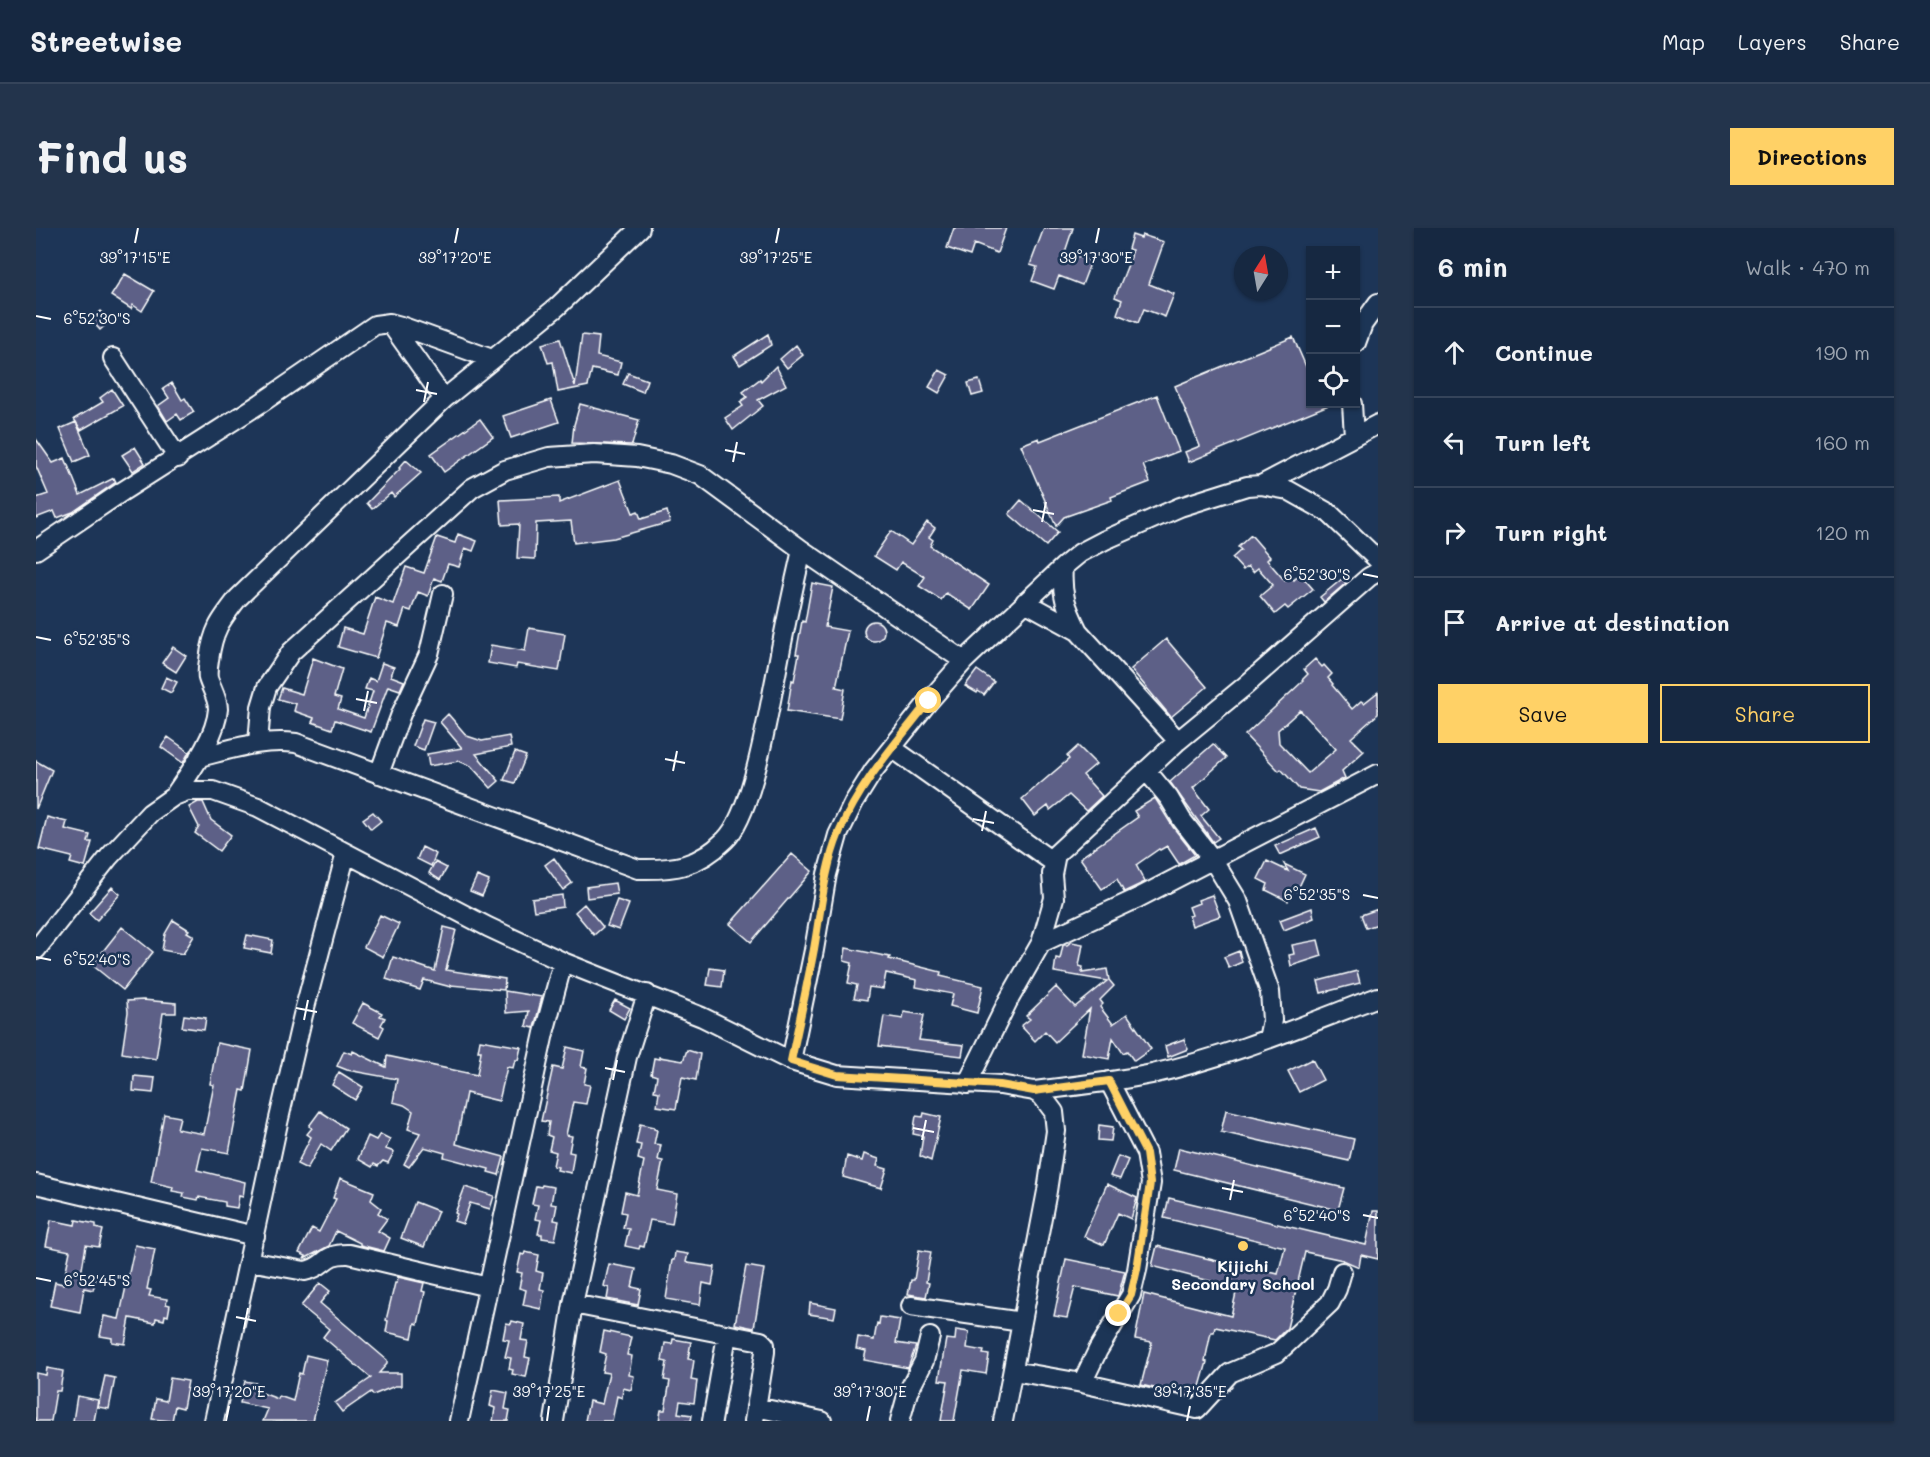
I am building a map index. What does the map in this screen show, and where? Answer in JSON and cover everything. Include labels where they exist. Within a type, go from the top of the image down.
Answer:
[{"type":"street","points":[[174,796],[199,757],[214,724],[218,709],[217,700],[207,675],[213,638],[224,616],[238,598],[444,399],[557,306],[640,228]]},
{"type":"street","points":[[1360,332],[1378,303]]},
{"type":"street","points":[[36,550],[123,491],[261,403],[375,325],[390,323],[492,359]]},
{"type":"street","points":[[390,323],[444,399]]},
{"type":"street","points":[[113,358],[178,458]]},
{"type":"street","points":[[1352,408],[1354,436]]},
{"type":"street","points":[[1261,485],[1378,424]]},
{"type":"street","points":[[258,743],[261,707],[267,687],[291,652],[472,488],[505,470],[549,457],[594,454],[637,457],[671,464],[700,475],[802,550],[964,661]]},
{"type":"street","points":[[791,1061],[827,874],[838,835],[854,802],[874,770],[964,661],[1063,567],[1080,553],[1105,540],[1180,507],[1247,486],[1261,485],[1288,490],[1329,513],[1378,560]]},
{"type":"street","points":[[199,757],[258,743],[277,741],[296,743],[638,869],[668,870],[695,863],[726,840],[737,826],[746,803],[761,748],[802,550]]},
{"type":"street","points":[[1063,567],[1063,597],[1078,631],[1178,741]]},
{"type":"street","points":[[967,1084],[1008,1001],[1041,943],[1054,898],[1053,862],[1056,854],[1178,741],[1245,686],[1369,577],[1378,572]]},
{"type":"street","points":[[379,774],[401,714],[429,654],[444,594]]},
{"type":"street","points":[[1025,602],[1078,631]]},
{"type":"street","points":[[892,748],[1053,862]]},
{"type":"street","points":[[1146,770],[1213,860],[1238,901],[1270,992],[1272,1020],[1268,1039]]},
{"type":"street","points":[[1041,943],[1213,860],[1378,774]]},
{"type":"street","points":[[36,950],[81,890],[150,813],[174,796],[198,790],[233,796],[258,807],[488,927],[562,962],[702,1017],[791,1061],[837,1075],[1008,1086],[1034,1091],[1109,1081],[1151,1074],[1185,1065],[1268,1039],[1378,997]]},
{"type":"street","points":[[214,1421],[296,1047],[346,853]]},
{"type":"street","points":[[459,1421],[544,1033],[562,962]]},
{"type":"street","points":[[554,1421],[573,1304],[627,1057],[647,994]]},
{"type":"street","points":[[1082,1383],[1103,1341],[1131,1295],[1150,1183],[1146,1153],[1109,1081]]},
{"type":"street","points":[[1004,1421],[1056,1131],[1054,1112],[1042,1096],[1034,1091]]},
{"type":"street","points":[[36,1184],[255,1236]]},
{"type":"street","points":[[249,1261],[304,1271],[313,1270],[331,1255],[349,1254],[488,1287]]},
{"type":"street","points":[[1013,1371],[1082,1383],[1197,1409],[1230,1373],[1277,1353],[1330,1303],[1342,1272]]},
{"type":"street","points":[[573,1304],[761,1341],[765,1345],[755,1414],[822,1421]]},
{"type":"street","points":[[911,1306],[1022,1322]]},
{"type":"street","points":[[712,1421],[727,1335]]},
{"type":"street","points":[[900,1421],[909,1392],[924,1362],[930,1337]]},
{"type":"building","points":[[954,228],[1006,228],[997,253],[974,244],[970,256],[947,248]]},
{"type":"building","points":[[1044,228],[1073,228],[1065,252],[1091,261],[1082,285],[1059,276],[1054,289],[1032,281],[1037,267],[1030,265]]},
{"type":"building","points":[[1132,235],[1141,238],[1142,235],[1164,242],[1149,284],[1174,294],[1165,317],[1144,309],[1138,323],[1117,314],[1122,300],[1115,297],[1131,257],[1132,250],[1128,249]]},
{"type":"building","points":[[125,274],[154,291],[142,311],[133,305],[131,309],[111,296]]},
{"type":"building","points":[[101,311],[110,321],[100,330],[91,320]]},
{"type":"building","points":[[768,334],[771,345],[740,365],[734,356]]},
{"type":"building","points":[[582,335],[599,337],[597,356],[621,362],[618,375],[592,369],[588,386],[558,392],[553,362],[548,363],[542,344],[560,339],[575,386]]},
{"type":"building","points":[[1293,337],[1306,367],[1306,408],[1321,408],[1189,462],[1185,452],[1200,446],[1175,386]]},
{"type":"building","points":[[796,345],[803,355],[787,368],[780,359]]},
{"type":"building","points":[[776,366],[786,385],[758,400],[763,406],[733,430],[725,418],[743,406],[740,402],[747,397],[743,392],[760,379],[761,381]]},
{"type":"building","points":[[939,370],[949,375],[939,393],[929,387]]},
{"type":"building","points":[[628,373],[647,380],[643,392],[623,384]]},
{"type":"building","points":[[979,380],[983,393],[972,396],[968,383]]},
{"type":"building","points":[[172,383],[182,400],[185,398],[194,412],[181,420],[177,414],[167,421],[158,406],[169,398],[163,389]]},
{"type":"building","points":[[112,389],[123,406],[81,430],[74,419],[103,402],[100,398]]},
{"type":"building","points":[[1157,395],[1179,451],[1143,465],[1150,482],[1111,497],[1112,500],[1064,517],[1056,526],[1021,445],[1039,438],[1040,441]]},
{"type":"building","points":[[551,400],[559,422],[511,438],[503,416]]},
{"type":"building","points":[[580,404],[639,420],[632,445],[572,443]]},
{"type":"building","points":[[480,419],[493,437],[444,472],[431,454]]},
{"type":"building","points":[[76,422],[90,455],[74,462],[60,429]]},
{"type":"building","points":[[36,439],[53,463],[65,458],[80,495],[114,478],[116,482],[73,512],[57,518],[54,511],[36,518],[36,498],[48,494],[36,466]]},
{"type":"building","points":[[135,447],[145,463],[133,471],[122,455]]},
{"type":"building","points":[[406,460],[421,473],[394,497],[391,493],[372,509],[367,503]]},
{"type":"building","points":[[620,480],[633,513],[638,511],[641,519],[667,511],[670,522],[614,538],[574,543],[571,521],[536,523],[535,559],[517,558],[519,524],[502,525],[500,500],[559,497],[559,503]]},
{"type":"building","points":[[1021,500],[1058,532],[1046,546],[1009,514]]},
{"type":"building","points":[[927,522],[935,528],[929,537],[933,540],[930,546],[989,585],[972,610],[946,593],[941,600],[919,586],[925,577],[901,562],[896,570],[874,556],[891,531],[911,545]]},
{"type":"building","points":[[458,534],[477,541],[473,551],[465,548],[459,567],[448,564],[442,581],[434,578],[428,596],[418,592],[411,611],[405,609],[399,627],[387,623],[376,658],[338,647],[343,628],[363,634],[375,597],[393,604],[406,567],[424,573],[437,537],[455,543]]},
{"type":"building","points":[[1251,535],[1270,557],[1267,560],[1285,581],[1291,576],[1294,580],[1300,574],[1313,589],[1288,609],[1285,606],[1275,614],[1260,596],[1273,585],[1258,568],[1253,572],[1248,566],[1243,570],[1232,558],[1241,550],[1238,547]]},
{"type":"building","points":[[1342,579],[1346,583],[1324,602],[1320,597]]},
{"type":"building","points":[[812,583],[833,587],[825,627],[848,631],[836,687],[845,689],[840,719],[787,711],[799,654],[796,654],[802,621],[805,622]]},
{"type":"building","points":[[870,621],[878,621],[884,627],[884,635],[878,641],[870,641],[864,635],[864,627]]},
{"type":"building","points":[[529,628],[565,634],[559,671],[517,664],[516,668],[488,663],[491,645],[525,651]]},
{"type":"building","points":[[1166,639],[1207,687],[1171,717],[1131,669]]},
{"type":"building","points":[[173,647],[186,656],[176,672],[162,663]]},
{"type":"building","points":[[313,658],[342,669],[334,697],[341,699],[338,709],[364,718],[373,691],[365,689],[369,678],[376,681],[382,663],[394,667],[391,676],[404,681],[400,690],[388,686],[371,732],[335,720],[332,729],[312,722],[314,718],[294,711],[296,704],[278,699],[282,688],[302,694]]},
{"type":"building","points":[[1315,659],[1322,667],[1324,665],[1332,674],[1328,678],[1332,685],[1352,709],[1378,692],[1378,714],[1351,738],[1364,751],[1342,771],[1345,778],[1319,792],[1299,789],[1245,735],[1303,681],[1308,674],[1304,669]],"holes":[[[1300,710],[1336,749],[1308,773],[1279,743],[1278,730]]]},
{"type":"building","points":[[977,670],[994,682],[984,695],[965,686]]},
{"type":"building","points":[[166,677],[177,682],[171,693],[161,688]]},
{"type":"building","points":[[448,714],[467,736],[482,741],[509,736],[511,747],[476,754],[499,781],[491,788],[471,766],[459,761],[429,766],[427,754],[462,748],[440,722]]},
{"type":"building","points":[[423,719],[434,722],[424,750],[413,746]]},
{"type":"building","points":[[168,737],[189,752],[183,763],[161,747]]},
{"type":"building","points":[[1213,744],[1226,758],[1193,788],[1209,809],[1201,816],[1219,838],[1213,842],[1170,782]]},
{"type":"building","points":[[1078,746],[1096,764],[1083,775],[1102,796],[1086,811],[1069,795],[1050,810],[1048,806],[1035,816],[1022,799],[1069,759],[1067,756]]},
{"type":"building","points":[[515,752],[526,756],[515,783],[504,780]]},
{"type":"building","points":[[36,761],[52,770],[36,809]]},
{"type":"building","points":[[1155,798],[1173,827],[1195,855],[1179,864],[1167,846],[1136,865],[1145,882],[1124,892],[1117,879],[1102,889],[1080,858],[1138,817],[1134,811]]},
{"type":"building","points":[[203,802],[211,820],[231,835],[219,851],[195,833],[199,827],[189,807]]},
{"type":"building","points":[[373,812],[381,821],[371,829],[363,819]]},
{"type":"building","points":[[47,817],[67,822],[65,829],[90,835],[88,842],[92,842],[85,867],[70,863],[72,857],[39,849]]},
{"type":"building","points":[[1316,828],[1320,837],[1280,855],[1275,846]]},
{"type":"building","points":[[422,847],[436,854],[431,866],[417,859]]},
{"type":"building","points":[[792,854],[812,871],[751,942],[730,924]]},
{"type":"building","points":[[554,858],[572,883],[563,890],[545,865]]},
{"type":"building","points":[[1267,861],[1288,871],[1284,864],[1305,874],[1297,891],[1295,887],[1288,901],[1266,890],[1268,884],[1258,879]]},
{"type":"building","points":[[435,862],[447,868],[440,880],[429,873]]},
{"type":"building","points":[[477,876],[489,881],[482,896],[470,891]]},
{"type":"building","points":[[615,883],[617,894],[587,898],[586,887]]},
{"type":"building","points":[[112,887],[120,894],[97,920],[89,913]]},
{"type":"building","points":[[562,895],[563,907],[534,911],[532,899]]},
{"type":"building","points":[[1212,895],[1220,916],[1192,926],[1189,907],[1199,903],[1198,900]]},
{"type":"building","points":[[617,900],[629,904],[619,930],[607,926]]},
{"type":"building","points":[[584,904],[603,927],[594,935],[575,912]]},
{"type":"building","points":[[1312,908],[1314,918],[1284,930],[1280,920]]},
{"type":"building","points":[[1378,909],[1378,924],[1366,928],[1361,915]]},
{"type":"building","points":[[380,915],[399,924],[383,957],[364,947]]},
{"type":"building","points":[[173,920],[194,936],[183,954],[162,950],[165,934]]},
{"type":"building","points":[[122,927],[153,952],[123,990],[92,965]]},
{"type":"building","points":[[444,927],[456,930],[446,970],[505,979],[504,990],[451,985],[451,987],[424,980],[420,990],[386,979],[393,957],[435,971]]},
{"type":"building","points":[[247,935],[273,940],[271,953],[244,948]]},
{"type":"building","points":[[1318,940],[1322,956],[1291,966],[1289,955],[1294,954],[1292,945]]},
{"type":"building","points":[[1071,942],[1083,944],[1079,966],[1083,967],[1082,973],[1107,969],[1109,980],[1114,986],[1100,1000],[1103,1004],[1100,1007],[1113,1024],[1127,1014],[1151,1049],[1134,1061],[1127,1051],[1123,1053],[1113,1038],[1109,1059],[1082,1054],[1090,1009],[1055,1042],[1045,1031],[1035,1041],[1021,1026],[1030,1019],[1026,1016],[1056,987],[1075,1007],[1107,981],[1054,972],[1056,958],[1060,959],[1063,945]]},
{"type":"building","points":[[846,948],[890,957],[889,959],[941,972],[940,976],[983,986],[977,1013],[950,1006],[953,994],[916,987],[917,980],[886,973],[883,989],[869,987],[867,1000],[854,998],[857,985],[848,983],[852,963],[844,961]]},
{"type":"building","points":[[1239,951],[1242,962],[1229,968],[1224,957]]},
{"type":"building","points":[[710,968],[724,970],[722,987],[707,985]]},
{"type":"building","points":[[1357,971],[1360,983],[1321,993],[1318,981]]},
{"type":"building","points":[[505,991],[542,997],[534,1028],[526,1026],[529,1011],[506,1013]]},
{"type":"building","points":[[615,1000],[630,1008],[624,1019],[609,1010]]},
{"type":"building","points":[[127,1001],[176,1003],[176,1013],[163,1013],[156,1059],[122,1053],[128,1012]]},
{"type":"building","points":[[363,1003],[382,1013],[380,1016],[385,1018],[379,1037],[352,1023]]},
{"type":"building","points":[[904,1012],[924,1015],[919,1040],[964,1045],[962,1056],[879,1046],[884,1016],[903,1019]]},
{"type":"building","points":[[184,1015],[206,1018],[204,1030],[182,1027]]},
{"type":"building","points":[[1184,1039],[1188,1049],[1168,1057],[1165,1046]]},
{"type":"building","points":[[480,1040],[521,1047],[518,1060],[515,1060],[513,1068],[507,1067],[499,1101],[466,1093],[456,1144],[504,1157],[499,1175],[488,1172],[489,1169],[444,1157],[445,1153],[424,1147],[409,1167],[404,1164],[420,1133],[408,1129],[413,1111],[393,1102],[397,1079],[337,1066],[344,1051],[352,1054],[353,1051],[386,1067],[387,1056],[477,1075],[481,1051],[478,1051]]},
{"type":"building","points":[[217,1043],[252,1050],[245,1091],[241,1090],[229,1153],[202,1148],[197,1170],[245,1182],[243,1197],[239,1196],[237,1208],[225,1206],[225,1202],[199,1197],[198,1200],[183,1197],[184,1193],[172,1191],[173,1187],[151,1182],[164,1114],[180,1117],[177,1129],[204,1134],[214,1085],[210,1084]]},
{"type":"building","points":[[567,1047],[584,1051],[581,1067],[587,1068],[584,1084],[590,1085],[586,1104],[573,1102],[566,1135],[572,1136],[569,1152],[574,1153],[571,1173],[557,1170],[558,1167],[553,1166],[556,1152],[549,1150],[552,1137],[547,1135],[549,1122],[541,1121],[553,1067],[562,1069]]},
{"type":"building","points":[[687,1050],[700,1054],[696,1080],[682,1077],[676,1109],[657,1106],[659,1092],[654,1091],[657,1076],[651,1074],[654,1058],[683,1061]]},
{"type":"building","points":[[1312,1059],[1323,1080],[1299,1092],[1288,1071]]},
{"type":"building","points":[[339,1072],[363,1087],[355,1100],[332,1085]]},
{"type":"building","points":[[134,1076],[155,1078],[153,1093],[133,1091]]},
{"type":"building","points":[[1226,1110],[1354,1139],[1349,1161],[1221,1132]]},
{"type":"building","points":[[320,1111],[346,1128],[331,1151],[321,1144],[307,1169],[297,1164],[311,1137],[307,1134],[312,1128],[309,1126]]},
{"type":"building","points":[[924,1113],[941,1117],[931,1161],[920,1156],[923,1136],[913,1134],[916,1116],[923,1117]]},
{"type":"building","points":[[640,1124],[654,1127],[657,1130],[654,1144],[661,1145],[658,1160],[663,1161],[657,1190],[677,1194],[672,1224],[650,1220],[644,1247],[640,1246],[639,1249],[625,1246],[629,1229],[623,1228],[626,1213],[621,1212],[625,1192],[637,1195],[644,1161],[638,1159],[641,1145],[636,1144]]},
{"type":"building","points":[[1099,1125],[1113,1127],[1111,1141],[1098,1140]]},
{"type":"building","points":[[380,1134],[390,1139],[386,1149],[394,1152],[388,1163],[383,1161],[378,1166],[374,1164],[372,1167],[358,1159],[368,1136],[376,1140]]},
{"type":"building","points":[[1179,1148],[1344,1188],[1338,1210],[1174,1170]]},
{"type":"building","points":[[864,1154],[879,1159],[877,1166],[887,1169],[881,1188],[843,1177],[847,1156],[862,1161]]},
{"type":"building","points":[[1118,1156],[1128,1160],[1120,1179],[1110,1176]]},
{"type":"building","points":[[340,1178],[374,1192],[371,1200],[381,1208],[378,1213],[387,1219],[378,1231],[390,1238],[384,1251],[360,1245],[336,1231],[329,1246],[304,1259],[306,1256],[299,1253],[312,1228],[319,1232],[336,1199],[333,1198]]},
{"type":"building","points":[[1107,1184],[1137,1198],[1131,1219],[1118,1213],[1104,1245],[1084,1236]]},
{"type":"building","points":[[542,1185],[554,1187],[551,1204],[557,1205],[554,1220],[559,1221],[555,1240],[542,1238],[542,1234],[538,1234],[541,1220],[535,1219],[538,1205],[532,1204],[536,1186],[541,1187]]},
{"type":"building","points":[[465,1187],[494,1196],[490,1209],[470,1203],[463,1224],[454,1221]]},
{"type":"building","points":[[1169,1198],[1366,1245],[1373,1211],[1378,1211],[1378,1259],[1361,1255],[1359,1267],[1343,1260],[1305,1252],[1287,1328],[1275,1340],[1215,1327],[1214,1332],[1211,1332],[1205,1361],[1207,1362],[1199,1390],[1193,1397],[1141,1385],[1152,1342],[1135,1339],[1144,1294],[1231,1316],[1237,1288],[1152,1266],[1157,1246],[1278,1274],[1285,1247],[1164,1218]]},
{"type":"building","points":[[415,1202],[438,1211],[424,1247],[401,1238]]},
{"type":"building","points":[[51,1220],[75,1225],[76,1220],[96,1224],[96,1228],[103,1230],[99,1247],[86,1245],[81,1275],[96,1278],[93,1290],[84,1288],[80,1312],[50,1306],[55,1282],[63,1284],[70,1251],[46,1246]]},
{"type":"building","points":[[135,1245],[155,1249],[147,1289],[151,1290],[149,1296],[167,1299],[166,1304],[170,1305],[168,1316],[165,1315],[164,1320],[156,1318],[155,1323],[130,1318],[125,1344],[112,1342],[112,1338],[100,1336],[104,1316],[119,1319]]},
{"type":"building","points":[[919,1250],[931,1252],[926,1297],[908,1294],[911,1280],[914,1280]]},
{"type":"building","points":[[525,1252],[539,1255],[536,1271],[543,1273],[540,1289],[544,1290],[541,1309],[523,1305],[526,1290],[519,1288],[522,1273],[517,1272],[521,1254],[524,1255]]},
{"type":"building","points":[[675,1252],[688,1254],[686,1262],[688,1263],[715,1267],[712,1285],[703,1283],[700,1305],[666,1299]]},
{"type":"building","points":[[1066,1259],[1125,1271],[1118,1296],[1075,1287],[1067,1318],[1054,1316]]},
{"type":"building","points":[[609,1264],[636,1269],[632,1287],[641,1289],[638,1305],[607,1299],[609,1288],[604,1286]]},
{"type":"building","points":[[746,1266],[764,1269],[754,1328],[735,1324]]},
{"type":"building","points":[[398,1277],[424,1283],[422,1291],[425,1292],[418,1324],[415,1323],[412,1338],[386,1332],[388,1321],[386,1320]]},
{"type":"building","points":[[320,1283],[330,1291],[320,1303],[387,1360],[387,1364],[379,1373],[401,1373],[401,1386],[395,1386],[373,1395],[371,1392],[342,1412],[335,1403],[371,1378],[323,1337],[329,1329],[301,1306]]},
{"type":"building","points":[[810,1303],[836,1308],[834,1318],[809,1314]]},
{"type":"building","points":[[880,1317],[900,1320],[896,1343],[916,1346],[908,1368],[864,1360],[866,1351],[856,1349],[858,1337],[874,1340]]},
{"type":"building","points":[[512,1321],[524,1324],[521,1340],[528,1341],[525,1357],[530,1358],[526,1377],[512,1374],[513,1370],[509,1369],[511,1358],[505,1357],[509,1340],[503,1339],[506,1323],[511,1324]]},
{"type":"building","points":[[956,1330],[969,1332],[967,1348],[984,1351],[983,1354],[989,1355],[986,1374],[963,1370],[954,1421],[941,1421],[948,1381],[939,1380],[946,1339],[955,1340]]},
{"type":"building","points":[[604,1331],[631,1337],[627,1355],[632,1356],[629,1375],[634,1376],[631,1390],[623,1388],[622,1398],[617,1396],[612,1421],[585,1421],[589,1401],[602,1404],[609,1373],[602,1372],[606,1354],[600,1352]]},
{"type":"building","points":[[673,1339],[691,1342],[688,1359],[694,1360],[691,1380],[697,1381],[694,1403],[680,1401],[678,1413],[692,1415],[691,1421],[659,1421],[661,1410],[665,1410],[670,1381],[664,1380],[667,1362],[662,1361],[665,1343],[672,1344]]},
{"type":"building","points":[[306,1355],[327,1360],[313,1421],[263,1421],[268,1409],[240,1403],[245,1381],[256,1383],[254,1390],[278,1399],[279,1396],[293,1401],[299,1373],[302,1374]]},
{"type":"building","points":[[47,1368],[63,1371],[60,1391],[56,1391],[51,1421],[36,1421],[36,1373],[46,1375]]},
{"type":"building","points":[[105,1376],[115,1378],[109,1409],[98,1407]]},
{"type":"building","points":[[170,1378],[188,1381],[183,1408],[175,1406],[172,1421],[152,1419],[156,1399],[166,1401]]},
{"type":"building","points":[[493,1390],[508,1393],[505,1409],[510,1410],[508,1421],[493,1421],[495,1408],[490,1406]]},
{"type":"building","points":[[77,1396],[98,1400],[94,1421],[73,1421]]},
{"type":"place","name":"Kijichi Secondary School","points":[[1243,1246]]},
{"type":"route","points":[[929,701],[874,770],[854,802],[838,835],[827,874],[791,1061],[837,1075],[1000,1085],[1034,1091],[1109,1081],[1146,1153],[1150,1183],[1147,1213],[1131,1295],[1119,1314]]}]
